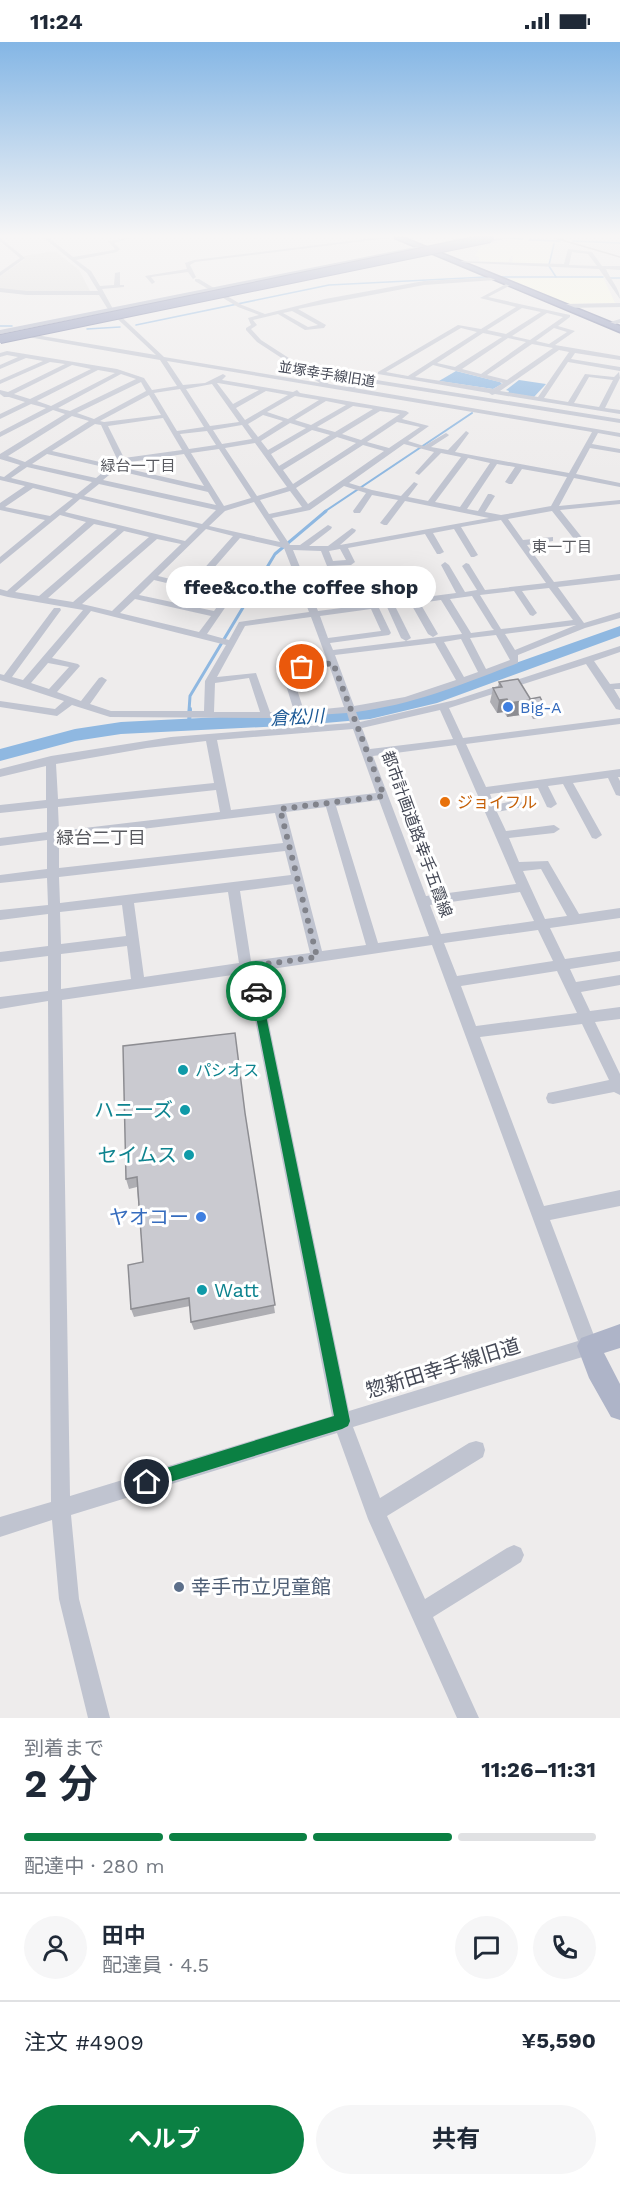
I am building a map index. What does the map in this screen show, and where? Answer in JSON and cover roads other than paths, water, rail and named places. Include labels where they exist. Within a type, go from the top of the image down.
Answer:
[{"type":"highway","points":[[0,335],[93,316]]},
{"type":"highway","points":[[0,335],[97,316]]},
{"type":"highway","points":[[588,316],[620,329]]},
{"type":"main road","points":[[0,335],[83,316]]},
{"type":"main road","points":[[0,335],[30,336],[123,316]]},
{"type":"main road","points":[[620,1336],[589,1346],[598,1369],[620,1408]]},
{"type":"street","points":[[260,316],[250,319],[254,326],[248,329],[260,341],[326,383],[326,386]]},
{"type":"street","points":[[285,316],[307,329],[324,326],[306,316]]},
{"type":"street","points":[[409,378],[504,316]]},
{"type":"street","points":[[457,369],[538,316]]},
{"type":"street","points":[[483,375],[568,316]]},
{"type":"street","name":"都市計画道路幸手五霞線","points":[[119,317],[162,358],[289,547],[424,901],[452,982],[589,1346]]},
{"type":"street","points":[[607,324],[620,321]]},
{"type":"street","points":[[620,358],[573,351],[460,326],[380,373],[620,412]]},
{"type":"street","points":[[550,346],[572,331],[554,326]]},
{"type":"street","points":[[58,340],[53,336],[54,333],[66,328]]},
{"type":"street","name":"並塚幸手線旧道","points":[[30,336],[620,435]]},
{"type":"street","points":[[469,410],[558,348]]},
{"type":"street","points":[[540,399],[573,351]]},
{"type":"street","points":[[0,355],[7,353],[50,359],[121,372],[142,379],[222,509]]},
{"type":"street","points":[[0,367],[26,356]]},
{"type":"street","points":[[0,382],[50,359]]},
{"type":"street","points":[[566,360],[619,374]]},
{"type":"street","points":[[0,399],[72,363]]},
{"type":"street","points":[[431,363],[507,382]]},
{"type":"street","points":[[0,417],[97,368]]},
{"type":"street","points":[[216,382],[231,370]]},
{"type":"street","points":[[0,435],[121,372]]},
{"type":"street","points":[[570,404],[587,375],[619,374]]},
{"type":"street","points":[[601,409],[619,374]]},
{"type":"street","points":[[1,457],[72,413],[142,379]]},
{"type":"street","points":[[349,389],[364,380],[620,421]]},
{"type":"street","points":[[216,382],[256,441],[307,508]]},
{"type":"street","points":[[3,479],[96,420],[150,392],[216,382],[406,413]]},
{"type":"street","points":[[175,433],[245,423],[295,394],[308,383]]},
{"type":"street","points":[[232,407],[265,389]]},
{"type":"street","points":[[0,392],[104,423],[165,416]]},
{"type":"street","points":[[0,561],[119,464],[256,441],[325,399]]},
{"type":"street","points":[[113,615],[222,509],[292,488],[364,442],[406,413],[419,401]]},
{"type":"street","points":[[266,454],[352,404]]},
{"type":"street","points":[[278,470],[380,408]]},
{"type":"street","points":[[557,425],[564,412]]},
{"type":"street","points":[[262,413],[391,450]]},
{"type":"street","points":[[269,516],[307,508],[426,426],[396,420]]},
{"type":"street","points":[[104,423],[119,464]]},
{"type":"street","points":[[554,508],[596,431]]},
{"type":"street","points":[[450,453],[466,433]]},
{"type":"street","points":[[425,448],[446,435]]},
{"type":"street","points":[[403,442],[439,451],[620,485]]},
{"type":"street","points":[[589,446],[620,451]]},
{"type":"street","points":[[419,473],[439,451]]},
{"type":"street","points":[[47,452],[119,464],[210,490]]},
{"type":"street","points":[[430,504],[466,456]]},
{"type":"street","points":[[1,457],[26,465],[222,509]]},
{"type":"street","points":[[462,510],[495,461]]},
{"type":"street","points":[[509,482],[520,466]]},
{"type":"street","points":[[3,479],[289,547],[326,549],[554,508],[620,501]]},
{"type":"street","points":[[343,483],[370,492],[503,518],[580,624]]},
{"type":"street","points":[[384,523],[414,484]]},
{"type":"street","points":[[0,508],[32,485]]},
{"type":"street","points":[[357,511],[370,492]]},
{"type":"street","points":[[481,513],[491,496]]},
{"type":"street","points":[[0,508],[52,519]]},
{"type":"street","points":[[554,508],[581,542]]},
{"type":"street","points":[[60,513],[185,543]]},
{"type":"street","points":[[4,593],[93,521]]},
{"type":"street","points":[[456,526],[474,555]]},
{"type":"street","points":[[301,548],[328,527]]},
{"type":"street","points":[[41,599],[123,528]]},
{"type":"street","points":[[326,549],[351,530]]},
{"type":"street","points":[[427,530],[440,552]]},
{"type":"street","points":[[203,576],[239,534]]},
{"type":"street","points":[[75,605],[155,536]]},
{"type":"street","points":[[522,543],[550,539]]},
{"type":"street","points":[[326,549],[330,564],[351,562],[343,547]]},
{"type":"street","points":[[445,565],[462,595]]},
{"type":"street","points":[[57,610],[4,677],[110,714],[300,713],[354,717],[515,661],[466,566]]},
{"type":"street","points":[[325,641],[386,633],[362,574]]},
{"type":"street","points":[[152,577],[229,596],[201,636]]},
{"type":"street","points":[[209,715],[210,681],[242,624],[444,597],[620,577]]},
{"type":"street","points":[[518,589],[533,613]]},
{"type":"street","points":[[4,593],[75,605],[231,643]]},
{"type":"street","points":[[133,596],[216,614]]},
{"type":"street","points":[[444,597],[484,673]]},
{"type":"street","points":[[414,601],[461,681]]},
{"type":"street","points":[[390,604],[406,638]]},
{"type":"street","points":[[26,683],[88,609]]},
{"type":"street","points":[[300,713],[286,669],[435,637],[580,624],[620,615]]},
{"type":"street","points":[[513,654],[580,624]]},
{"type":"street","points":[[0,773],[51,760],[149,743],[443,706],[480,697],[620,649]]},
{"type":"street","points":[[45,659],[75,666],[51,693]]},
{"type":"street","points":[[588,660],[620,707]]},
{"type":"street","points":[[210,681],[253,675],[264,713]]},
{"type":"street","points":[[83,706],[102,680]]},
{"type":"street","points":[[607,687],[620,686]]},
{"type":"street","points":[[0,704],[57,713],[70,701]]},
{"type":"street","points":[[443,706],[483,791],[524,888],[619,1087],[553,1098]]},
{"type":"street","points":[[368,753],[620,721]]},
{"type":"street","points":[[211,737],[226,816]]},
{"type":"street","points":[[51,760],[56,995],[61,1509],[69,1599],[99,1718]]},
{"type":"street","points":[[483,791],[615,773],[620,792]]},
{"type":"street","points":[[566,780],[596,835]]},
{"type":"street","points":[[541,783],[551,804]]},
{"type":"street","points":[[0,809],[220,786]]},
{"type":"street","points":[[0,842],[384,796]]},
{"type":"street","points":[[330,803],[373,948]]},
{"type":"street","points":[[491,809],[518,804]]},
{"type":"street","points":[[280,809],[317,957]]},
{"type":"street","points":[[502,835],[554,829]]},
{"type":"street","points":[[0,879],[290,846]]},
{"type":"street","points":[[515,867],[544,864],[576,920]]},
{"type":"street","points":[[0,915],[298,879]]},
{"type":"street","points":[[233,887],[342,1421],[375,1512],[468,1718]]},
{"type":"street","points":[[424,901],[524,888]]},
{"type":"street","points":[[127,900],[138,982]]},
{"type":"street","points":[[0,1004],[620,913]]},
{"type":"street","points":[[0,957],[133,940]]},
{"type":"street","points":[[452,982],[620,956]]},
{"type":"street","points":[[572,988],[620,980]]},
{"type":"street","points":[[471,1032],[620,1013]]},
{"type":"street","points":[[539,1215],[620,1198]]},
{"type":"street","name":"惣新田幸手線旧道","points":[[0,1527],[589,1346]]},
{"type":"street","points":[[375,1512],[476,1450]]},
{"type":"street","points":[[421,1613],[514,1555]]},
{"type":"water","points":[[456,371],[502,384],[493,389],[439,381]]},
{"type":"water","points":[[519,380],[546,384],[534,397],[508,393],[509,391],[506,390]]},
{"type":"waterway","points":[[136,325],[178,316]]},
{"type":"waterway","points":[[0,326],[12,326]]},
{"type":"waterway","points":[[87,329],[120,327]]},
{"type":"waterway","points":[[324,512],[472,413]]},
{"type":"waterway","points":[[189,711],[190,696],[275,554],[326,511]]},
{"type":"waterway","name":"倉松川","points":[[0,755],[75,735],[121,728],[303,719],[370,713],[431,699],[620,631]]},
{"type":"waterway","points":[[189,723],[190,709]]},
{"type":"place","name":"ffee&co.the coffee shop","points":[[302,667]]},
{"type":"place","name":"Big-A","points":[[508,707]]},
{"type":"place","name":"ジョイフル","points":[[445,802]]},
{"type":"place","name":"パシオス","points":[[183,1070]]},
{"type":"place","name":"ハニーズ","points":[[185,1110]]},
{"type":"place","name":"セイムス","points":[[189,1155]]},
{"type":"place","name":"ヤオコー","points":[[201,1217]]},
{"type":"place","name":"Watt","points":[[202,1290]]},
{"type":"place","name":"幸手市立児童館","points":[[179,1587]]},
{"type":"district","name":"緑台一丁目","points":[[138,466]]},
{"type":"district","name":"東一丁目","points":[[562,547]]},
{"type":"district","name":"緑台二丁目","points":[[101,837]]}]
